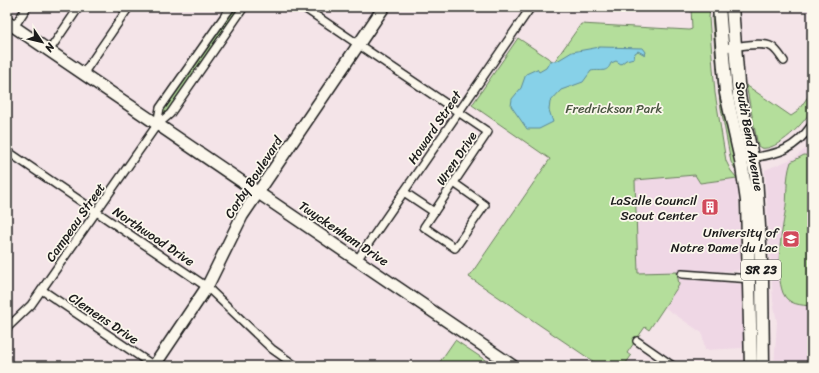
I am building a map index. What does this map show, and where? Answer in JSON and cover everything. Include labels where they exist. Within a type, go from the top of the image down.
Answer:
[{"type":"main road","name":"South Bend Avenue","points":[[719,7],[728,48]]},
{"type":"main road","name":"South Bend Avenue","points":[[732,7],[726,93],[748,159],[758,199],[764,366]]},
{"type":"main road","name":"South Bend Avenue","points":[[748,159],[747,201],[752,366]]},
{"type":"street","points":[[10,24],[27,7]]},
{"type":"street","points":[[49,51],[79,7]]},
{"type":"street","points":[[83,74],[129,7]]},
{"type":"street","name":"Campeau Street","points":[[158,125],[160,108],[230,7]]},
{"type":"street","name":"Campeau Street","points":[[7,328],[22,315],[42,290],[158,125],[170,114],[244,7]]},
{"type":"street","points":[[303,7],[459,112]]},
{"type":"street","name":"Corby Boulevard","points":[[154,366],[207,288],[242,216],[384,7]]},
{"type":"street","name":"Howard Street","points":[[357,260],[531,7]]},
{"type":"street","name":"Twyckenham Drive","points":[[10,24],[514,366]]},
{"type":"street","points":[[728,48],[767,45],[776,50],[784,61]]},
{"type":"street","name":"Wren Drive","points":[[454,184],[485,205],[455,248],[424,227],[488,132],[459,112]]},
{"type":"street","points":[[748,159],[783,151],[809,134],[812,124]]},
{"type":"street","name":"Northwood Drive","points":[[7,151],[207,288],[272,349],[296,366]]},
{"type":"street","points":[[404,192],[434,212]]},
{"type":"street","points":[[682,274],[762,279]]},
{"type":"street","name":"Clemens Drive","points":[[42,290],[154,366]]},
{"type":"street","points":[[637,341],[673,366]]},
{"type":"shaded area","name":"University of Notre Dame du Lac","points":[[805,149],[812,156],[812,366],[774,366],[777,322],[773,301],[765,170],[796,157]]},
{"type":"shaded area","points":[[695,175],[700,183],[737,178],[742,269],[734,271],[638,273],[635,180]]},
{"type":"shaded area","points":[[678,279],[743,285],[744,348],[705,350],[702,333],[664,307],[679,285]]},
{"type":"green space","points":[[235,7],[241,7],[166,114],[164,113],[163,111]]},
{"type":"green space","name":"Fredrickson Park","points":[[691,7],[710,7],[709,18],[715,93],[726,161],[731,171],[737,178],[700,183],[695,175],[635,180],[638,273],[677,272],[679,285],[649,330],[645,327],[627,353],[631,356],[624,366],[600,366],[469,277],[550,159],[472,105],[518,38],[554,62],[581,24],[689,30],[692,29]]},
{"type":"green space","points":[[714,7],[739,175],[731,162],[720,103],[712,18]]},
{"type":"green space","points":[[746,85],[791,116],[797,112],[812,91],[812,107],[804,120],[791,134],[775,145],[767,148],[761,148],[758,146]]},
{"type":"green space","points":[[804,155],[812,156],[812,306],[795,304],[788,300],[783,293],[779,275],[780,242],[786,207],[789,168],[791,162]]},
{"type":"green space","points":[[455,340],[494,366],[437,366]]},
{"type":"water","points":[[600,47],[643,48],[646,52],[645,55],[638,51],[635,53],[634,58],[626,60],[621,64],[616,61],[611,63],[605,70],[591,71],[583,82],[561,90],[550,102],[549,110],[553,122],[539,129],[527,129],[511,106],[512,99],[521,88],[526,74],[537,69],[539,72],[546,68],[550,61],[557,61],[572,52]]},
{"type":"place","name":"LaSalle Council Scout Center","points":[[710,207]]},
{"type":"place","name":"University of Notre Dame du Lac","points":[[791,239]]}]
